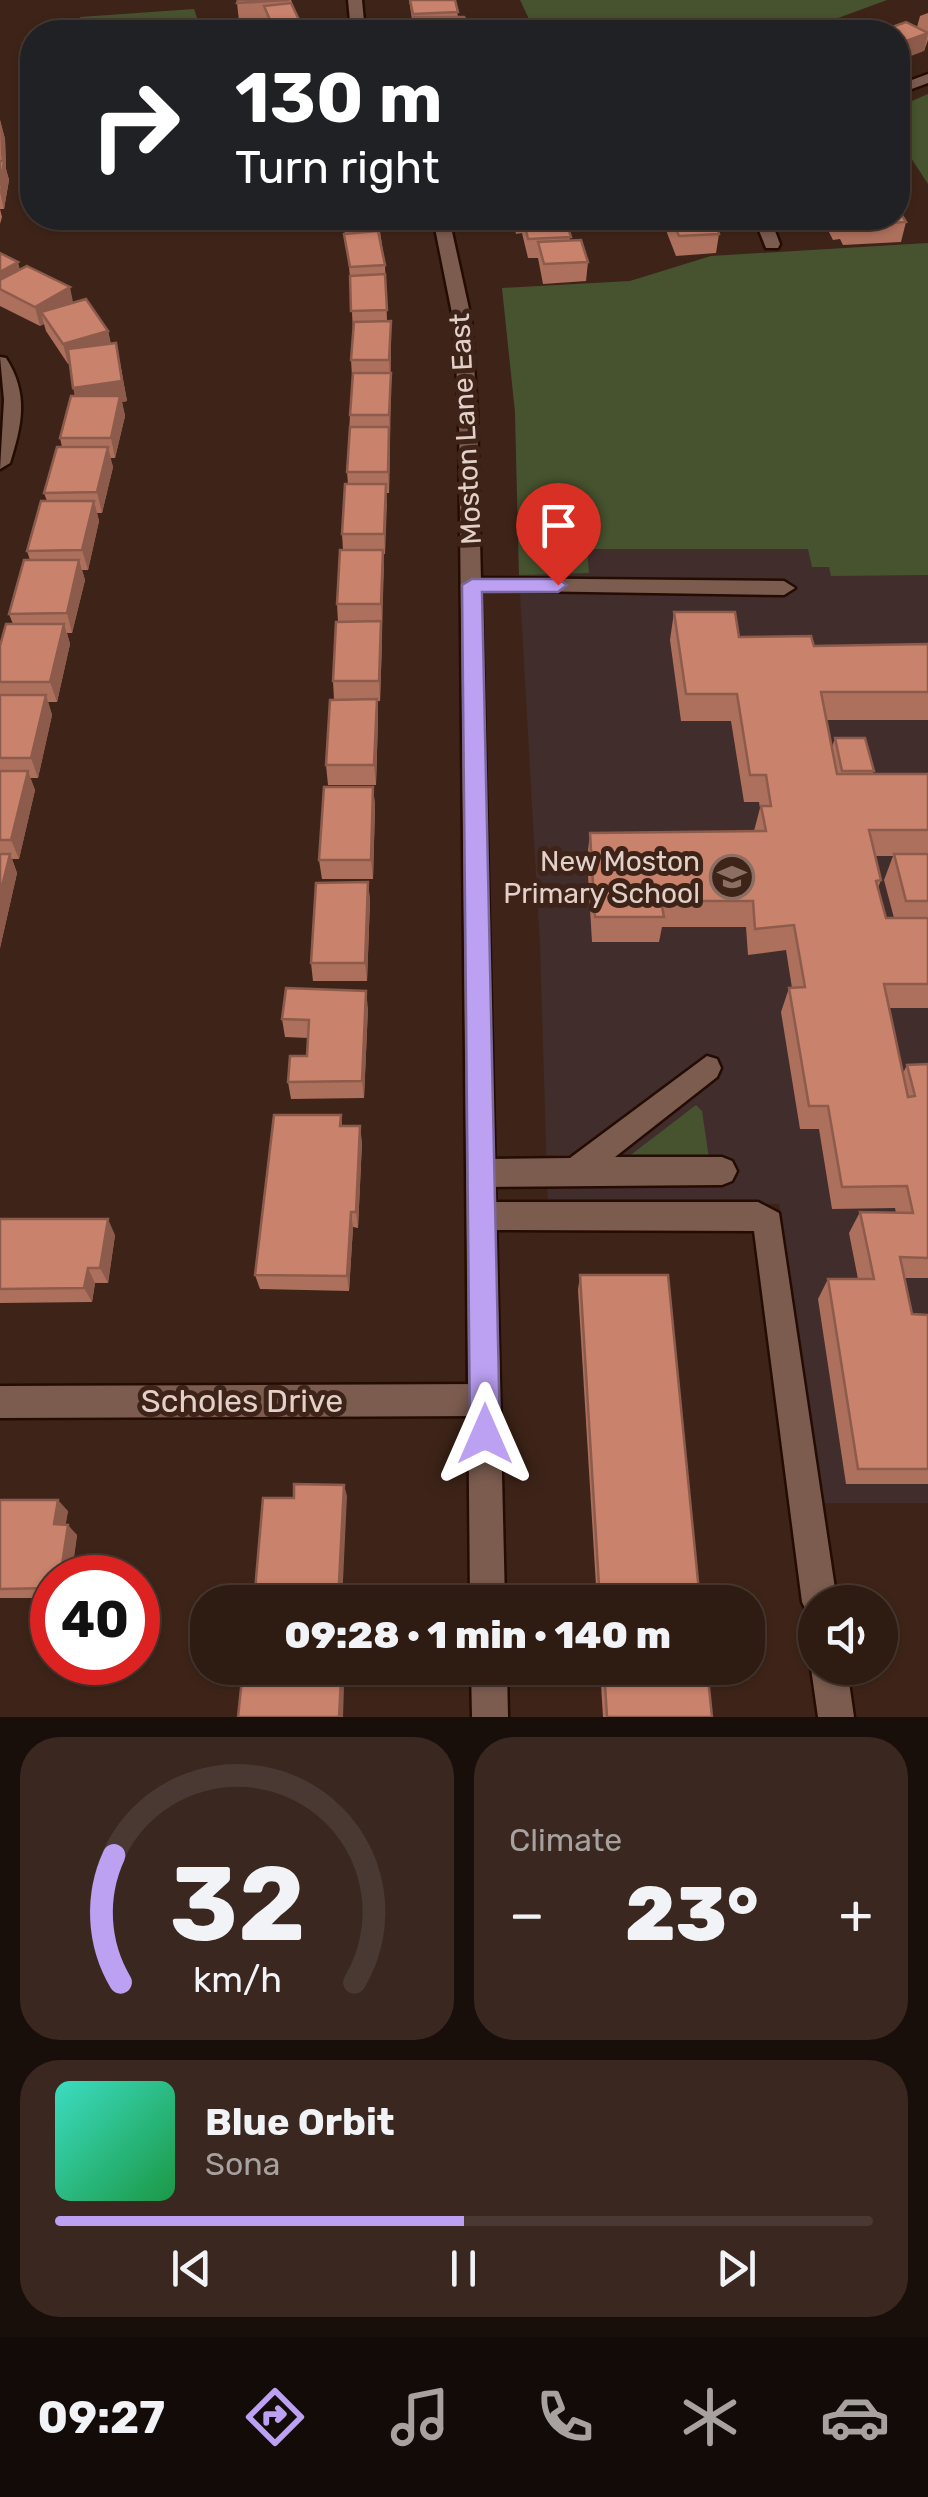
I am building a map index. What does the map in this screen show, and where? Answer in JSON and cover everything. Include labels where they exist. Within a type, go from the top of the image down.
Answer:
[{"type":"street","name":"Moston Lane East","points":[[444,230],[462,318],[472,585],[488,1585]]},
{"type":"street","points":[[767,230],[772,244]]},
{"type":"street","points":[[0,362],[9,375],[16,405],[0,463]]},
{"type":"street","points":[[472,585],[784,588]]},
{"type":"street","points":[[576,1170],[707,1068]]},
{"type":"street","points":[[482,1173],[722,1171]]},
{"type":"street","points":[[483,1216],[758,1216],[768,1223],[818,1585]]},
{"type":"street","name":"Scholes Drive","points":[[0,1402],[484,1400]]},
{"type":"street","points":[[489,1685],[490,1717]]},
{"type":"street","points":[[831,1685],[836,1717]]},
{"type":"shaded area","name":"New Moston Primary School","points":[[928,243],[928,1503],[822,1503],[779,1204],[548,1209],[515,412],[502,288],[630,281],[711,256]]},
{"type":"green space","points":[[520,0],[887,0],[833,20],[529,20]]},
{"type":"green space","points":[[194,9],[198,20],[81,20],[80,17]]},
{"type":"green space","points":[[928,94],[928,184],[910,156],[910,102]]},
{"type":"green space","points":[[928,243],[928,575],[831,576],[829,567],[812,567],[808,549],[587,549],[589,573],[519,575],[515,412],[502,288],[630,281],[711,256]]},
{"type":"green space","points":[[696,1105],[702,1111],[709,1158],[628,1157]]},
{"type":"building","points":[[238,0],[289,0],[237,3]]},
{"type":"building","points":[[410,0],[455,0],[458,12],[413,14]]},
{"type":"building","points":[[291,3],[299,20],[270,20],[264,6]]},
{"type":"building","points":[[414,17],[466,20],[416,20]]},
{"type":"building","points":[[910,24],[928,33],[910,40]]},
{"type":"building","points":[[526,230],[569,230],[571,237],[528,239]]},
{"type":"building","points":[[676,230],[718,230],[719,234],[679,236]]},
{"type":"building","points":[[378,231],[385,265],[350,267],[344,234]]},
{"type":"building","points":[[581,240],[588,262],[544,264],[538,242]]},
{"type":"building","points":[[0,253],[18,262],[0,272]]},
{"type":"building","points":[[27,266],[70,287],[35,307],[0,289],[0,280]]},
{"type":"building","points":[[385,274],[387,310],[351,311],[350,276]]},
{"type":"building","points":[[86,299],[108,331],[63,344],[41,312]]},
{"type":"building","points":[[391,321],[389,360],[351,360],[354,322]]},
{"type":"building","points":[[116,343],[122,381],[73,388],[68,349]]},
{"type":"building","points":[[353,373],[391,373],[389,415],[350,415]]},
{"type":"building","points":[[71,396],[120,396],[111,438],[60,438]]},
{"type":"building","points":[[350,427],[389,427],[388,472],[347,472]]},
{"type":"building","points":[[57,447],[108,447],[97,492],[44,493]]},
{"type":"building","points":[[345,484],[386,484],[384,534],[342,534]]},
{"type":"building","points":[[41,501],[94,501],[82,550],[27,551]]},
{"type":"building","points":[[340,550],[383,550],[381,604],[337,604]]},
{"type":"building","points":[[24,560],[79,560],[67,613],[9,614]]},
{"type":"building","points":[[674,612],[735,612],[739,637],[811,636],[814,646],[928,644],[928,692],[821,692],[837,774],[928,774],[928,830],[869,830],[886,918],[928,918],[928,984],[884,984],[908,1097],[915,1096],[907,1065],[928,1064],[928,1258],[900,1257],[912,1314],[928,1315],[928,1469],[858,1469],[828,1279],[874,1279],[860,1212],[913,1213],[907,1186],[842,1187],[828,1106],[809,1106],[789,988],[805,987],[794,925],[755,929],[753,901],[661,901],[664,917],[595,917],[590,833],[766,831],[761,806],[771,806],[766,775],[750,775],[737,694],[686,694]]},
{"type":"building","points":[[381,621],[379,681],[333,681],[336,622]]},
{"type":"building","points":[[6,624],[64,624],[50,682],[0,682],[0,646]]},
{"type":"building","points":[[0,695],[46,695],[31,758],[0,758]]},
{"type":"building","points":[[377,699],[374,765],[326,765],[330,700]]},
{"type":"building","points":[[835,738],[865,738],[874,771],[842,771]]},
{"type":"building","points":[[0,771],[28,771],[11,840],[0,840]]},
{"type":"building","points":[[324,787],[373,787],[371,860],[319,860]]},
{"type":"building","points":[[0,854],[10,854],[0,894]]},
{"type":"building","points":[[894,854],[928,854],[928,901],[906,901]]},
{"type":"building","points":[[368,882],[365,963],[311,963],[316,883]]},
{"type":"building","points":[[286,988],[366,991],[362,1081],[288,1082],[290,1056],[307,1056],[309,1020],[282,1019]]},
{"type":"building","points":[[274,1115],[341,1115],[340,1126],[360,1126],[356,1212],[351,1212],[347,1276],[255,1275]]},
{"type":"building","points":[[0,1219],[108,1219],[100,1268],[88,1268],[84,1288],[0,1289]]},
{"type":"building","points":[[580,1275],[668,1275],[698,1585],[599,1585]]},
{"type":"building","points":[[294,1484],[344,1485],[339,1585],[255,1585],[263,1498],[294,1498]]},
{"type":"building","points":[[0,1500],[58,1500],[54,1524],[68,1525],[63,1555],[30,1555],[30,1588],[0,1589]]},
{"type":"building","points":[[241,1685],[341,1685],[339,1717],[238,1717]]},
{"type":"building","points":[[605,1685],[709,1685],[712,1717],[607,1717]]},
{"type":"place","name":"New Moston Primary School","points":[[732,877]]},
{"type":"route","points":[[485,1434],[472,585],[558,585]]}]
